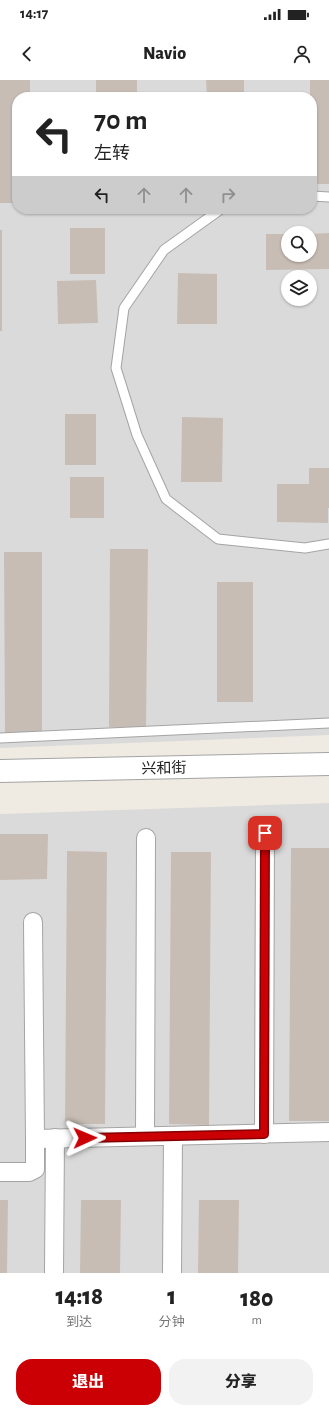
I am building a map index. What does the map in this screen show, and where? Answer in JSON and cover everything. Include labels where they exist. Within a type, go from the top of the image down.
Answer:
[{"type":"street","name":"兴和街","points":[[0,772],[329,764]]},
{"type":"street","points":[[264,1134],[265,833]]},
{"type":"street","points":[[145,1136],[146,838]]},
{"type":"street","points":[[0,1172],[29,1172],[35,1169],[33,922]]},
{"type":"street","points":[[35,1139],[329,1132]]},
{"type":"street","points":[[172,1273],[173,1136]]},
{"type":"street","points":[[54,1273],[55,1138]]},
{"type":"lane","points":[[317,196],[329,197]]},
{"type":"lane","points":[[214,214],[164,250],[124,308],[116,368],[137,436],[166,499],[218,539],[305,548],[329,544]]},
{"type":"lane","points":[[0,738],[329,723]]},
{"type":"shaded area","points":[[0,80],[329,80],[329,735],[0,748]]},
{"type":"shaded area","points":[[329,803],[329,1273],[0,1273],[0,814]]},
{"type":"building","points":[[0,80],[30,80],[30,92],[12,92],[12,203],[0,203]]},
{"type":"building","points":[[96,80],[137,80],[137,92],[96,92]]},
{"type":"building","points":[[206,80],[244,80],[244,92],[207,92]]},
{"type":"building","points":[[310,80],[329,80],[329,184],[317,184],[317,92],[310,92]]},
{"type":"building","points":[[70,228],[105,228],[105,274],[70,274]]},
{"type":"building","points":[[0,230],[2,230],[2,331],[0,331]]},
{"type":"building","points":[[329,233],[329,269],[266,270],[266,234],[281,234],[281,262],[317,262],[317,234]]},
{"type":"building","points":[[178,273],[217,274],[217,324],[177,324]]},
{"type":"building","points":[[96,280],[98,323],[58,324],[57,281]]},
{"type":"building","points":[[65,414],[96,414],[96,465],[65,465]]},
{"type":"building","points":[[182,417],[223,418],[222,482],[181,482]]},
{"type":"building","points":[[309,468],[329,468],[328,523],[277,522],[277,484],[309,484]]},
{"type":"building","points":[[70,477],[104,477],[104,518],[70,518]]},
{"type":"building","points":[[110,549],[148,549],[146,727],[109,727]]},
{"type":"building","points":[[4,552],[42,552],[42,733],[5,733]]},
{"type":"building","points":[[217,582],[253,582],[253,702],[217,702]]},
{"type":"building","points":[[0,834],[48,834],[47,879],[0,880]]},
{"type":"building","points":[[291,848],[329,848],[329,1121],[289,1121]]},
{"type":"building","points":[[67,851],[107,852],[105,1124],[65,1124]]},
{"type":"building","points":[[171,852],[211,852],[209,1125],[169,1124]]},
{"type":"building","points":[[0,1200],[8,1200],[7,1273],[0,1273]]},
{"type":"building","points":[[81,1200],[121,1200],[120,1273],[80,1273]]},
{"type":"building","points":[[199,1200],[239,1200],[238,1273],[198,1273]]},
{"type":"route","points":[[85,1138],[264,1134],[265,833]]}]
